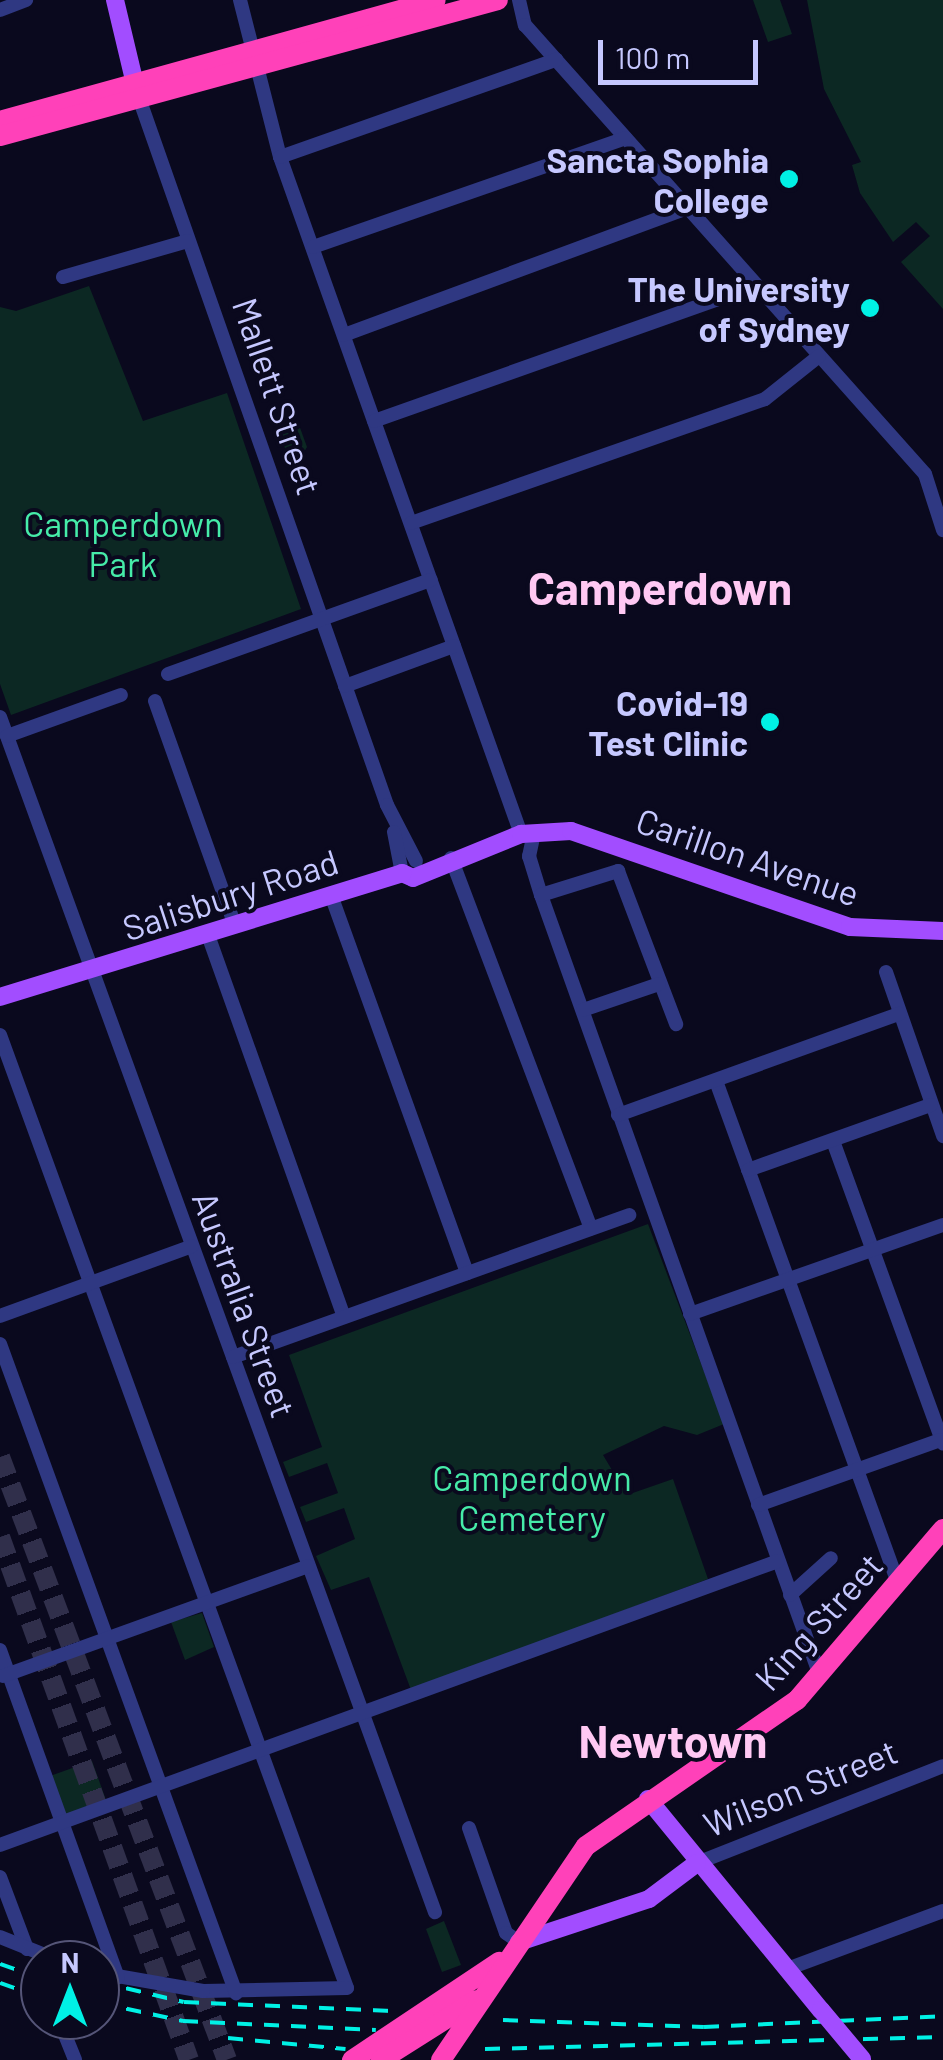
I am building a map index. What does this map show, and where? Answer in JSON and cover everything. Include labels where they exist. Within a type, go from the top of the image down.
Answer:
[{"type":"highway","points":[[255,59],[434,0]]},
{"type":"highway","points":[[0,136],[137,91],[498,0]]},
{"type":"highway","points":[[0,120],[137,91]]},
{"type":"highway","name":"King Street","points":[[442,2060],[586,1846],[648,1799],[759,1730],[820,1676],[943,1529]]},
{"type":"highway","name":"King Street","points":[[352,2060],[436,2009],[517,1945]]},
{"type":"highway","points":[[381,2060],[425,2036],[484,1995]]},
{"type":"highway","points":[[421,2060],[436,2009]]},
{"type":"main road","name":"Mallett Street","points":[[115,0],[137,91]]},
{"type":"main road","name":"Carillon Avenue","points":[[528,834],[580,833],[850,927],[943,931]]},
{"type":"main road","name":"Salisbury Road","points":[[0,1001],[410,868],[528,834]]},
{"type":"main road","points":[[648,1799],[697,1864],[863,2060]]},
{"type":"main road","name":"Wilson Street","points":[[517,1945],[649,1898],[697,1864]]},
{"type":"main road","points":[[649,1898],[716,1885]]},
{"type":"street","points":[[0,10],[26,0]]},
{"type":"street","points":[[240,0],[280,157],[454,646],[528,834],[529,856],[540,896],[820,1676]]},
{"type":"street","points":[[519,0],[525,25],[925,474],[943,530]]},
{"type":"street","points":[[280,157],[556,60]]},
{"type":"street","name":"Mallett Street","points":[[137,91],[410,868]]},
{"type":"street","points":[[312,247],[626,138]]},
{"type":"street","points":[[344,335],[688,208]]},
{"type":"street","points":[[63,277],[188,241]]},
{"type":"street","points":[[374,420],[757,286]]},
{"type":"street","points":[[411,522],[765,399],[819,356]]},
{"type":"street","points":[[168,674],[431,580]]},
{"type":"street","points":[[346,686],[454,646]]},
{"type":"street","points":[[7,736],[121,695]]},
{"type":"street","points":[[155,701],[236,926]]},
{"type":"street","name":"Australia Street","points":[[0,716],[85,975],[192,1246],[435,1912]]},
{"type":"street","points":[[451,858],[591,1228]]},
{"type":"street","points":[[540,896],[618,871],[676,1024]]},
{"type":"street","points":[[331,895],[467,1273]]},
{"type":"street","points":[[208,935],[344,1317]]},
{"type":"street","points":[[886,972],[943,1136]]},
{"type":"street","points":[[583,1010],[659,984]]},
{"type":"street","points":[[618,1115],[899,1014]]},
{"type":"street","points":[[0,1035],[345,1980],[342,1994],[236,1993],[120,1977]]},
{"type":"street","points":[[716,1081],[898,1583]]},
{"type":"street","points":[[748,1170],[931,1105]]},
{"type":"street","points":[[758,1505],[942,1442],[833,1141]]},
{"type":"street","points":[[233,1356],[629,1215]]},
{"type":"street","points":[[690,1314],[943,1224]]},
{"type":"street","points":[[0,1316],[192,1246]]},
{"type":"street","points":[[0,1344],[236,1993]]},
{"type":"street","points":[[790,1595],[830,1558]]},
{"type":"street","points":[[0,1845],[778,1561]]},
{"type":"street","points":[[4,1675],[308,1566]]},
{"type":"street","points":[[0,1650],[4,1675],[105,1940]]},
{"type":"street","name":"Wilson Street","points":[[697,1864],[943,1766]]},
{"type":"street","points":[[468,1828],[506,1933],[517,1945]]},
{"type":"street","points":[[0,1876],[24,1940]]},
{"type":"street","points":[[786,1969],[943,1912]]},
{"type":"green space","points":[[753,0],[780,0],[792,34],[768,42]]},
{"type":"green space","points":[[807,0],[943,0],[943,309],[901,262],[930,236],[916,222],[893,242],[860,193],[852,165],[861,162],[824,89]]},
{"type":"green space","name":"Camperdown Park","points":[[89,286],[143,421],[227,393],[301,609],[11,715],[0,684],[0,307],[16,311]]},
{"type":"green space","points":[[299,425],[307,447],[293,470],[279,432]]},
{"type":"green space","name":"Camperdown Cemetery","points":[[648,1224],[724,1424],[697,1435],[664,1426],[603,1455],[627,1495],[673,1479],[708,1579],[411,1690],[369,1577],[331,1590],[316,1556],[355,1539],[344,1508],[306,1522],[300,1507],[338,1493],[327,1463],[289,1477],[283,1462],[322,1447],[289,1355]]},
{"type":"green space","points":[[202,1613],[214,1647],[185,1660],[171,1622]]},
{"type":"green space","points":[[92,1761],[106,1800],[64,1815],[50,1776]]},
{"type":"green space","points":[[444,1921],[461,1965],[442,1972],[426,1929]]},
{"type":"tunnel","points":[[0,1457],[227,2060]]},
{"type":"tunnel","points":[[0,1537],[189,2060]]},
{"type":"railway","points":[[0,1964],[20,1971]]},
{"type":"railway","points":[[0,1983],[20,1990]]},
{"type":"railway","points":[[120,1987],[184,2002],[392,2011]]},
{"type":"railway","points":[[120,2007],[183,2021],[376,2030]]},
{"type":"railway","points":[[503,2020],[704,2027],[943,2016]]},
{"type":"railway","points":[[485,2049],[943,2037]]},
{"type":"railway","points":[[228,2038],[345,2049]]},
{"type":"place","name":"Sancta Sophia College","points":[[789,179]]},
{"type":"place","name":"The University of Sydney","points":[[870,308]]},
{"type":"place","name":"Covid-19 Test Clinic","points":[[770,722]]},
{"type":"district","name":"Camperdown","points":[[660,588]]},
{"type":"district","name":"Newtown","points":[[673,1741]]}]
